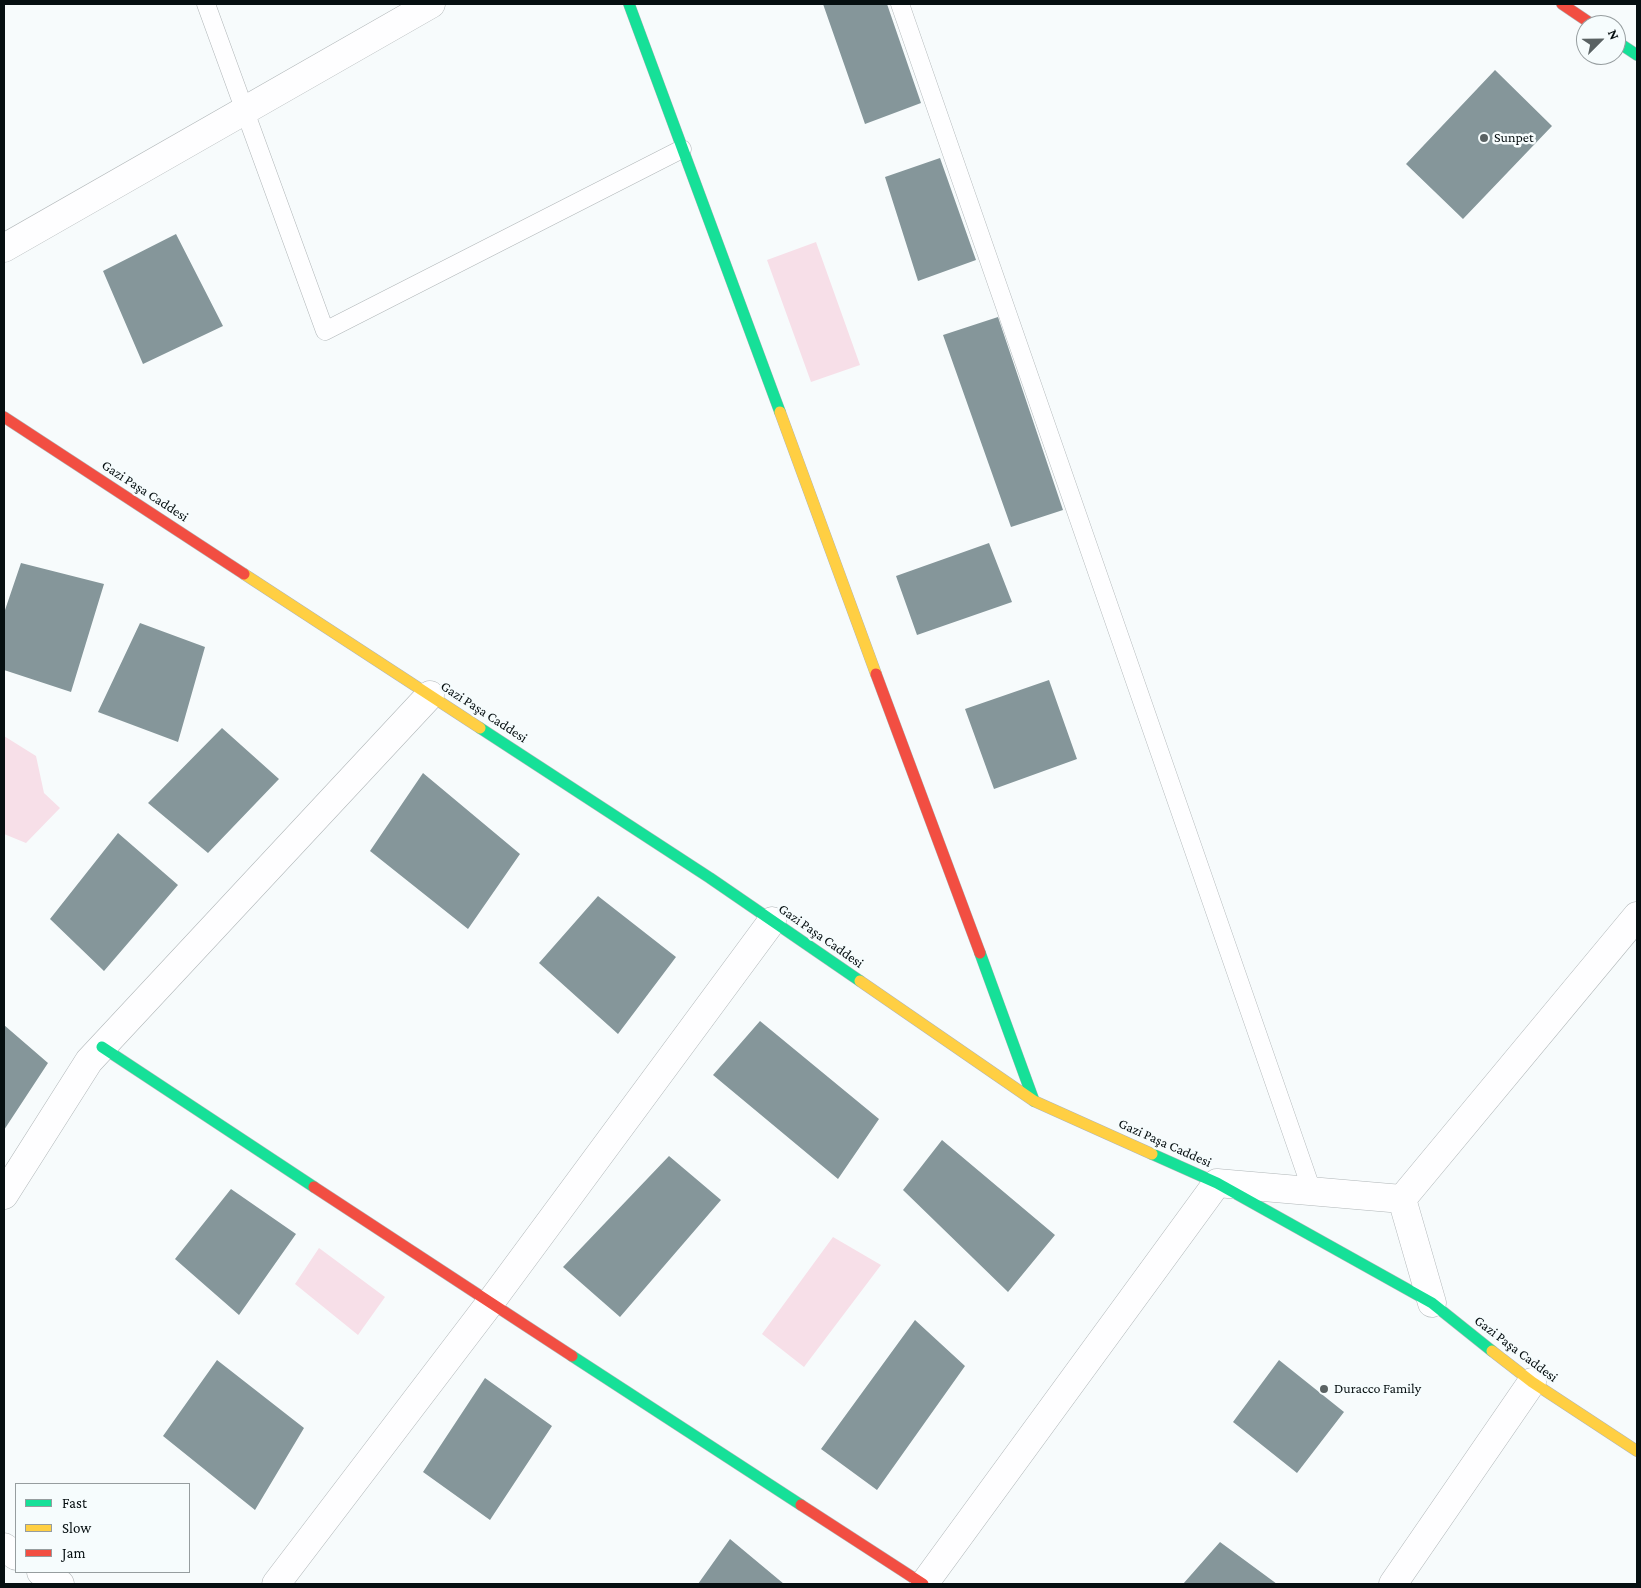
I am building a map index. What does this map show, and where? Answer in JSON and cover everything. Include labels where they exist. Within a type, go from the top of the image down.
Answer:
[{"type":"main road","points":[[629,4],[1034,1101]]},
{"type":"main road","points":[[1562,4],[1578,15]]},
{"type":"main road","points":[[1626,48],[1637,55]]},
{"type":"main road","name":"Gazi Paşa Caddesi","points":[[4,417],[701,872],[1034,1101],[1217,1183],[1432,1302],[1532,1382],[1637,1450]]},
{"type":"main road","points":[[102,1047],[490,1303],[924,1584]]},
{"type":"street","points":[[4,248],[431,4]]},
{"type":"street","points":[[4,1195],[89,1061],[430,695]]},
{"type":"street","points":[[1402,1199],[1637,916]]},
{"type":"street","points":[[276,1584],[490,1303],[772,920]]},
{"type":"street","points":[[924,1584],[1217,1183],[1402,1199]]},
{"type":"street","points":[[1402,1199],[1432,1302]]},
{"type":"street","points":[[1393,1584],[1532,1382]]},
{"type":"street","points":[[4,1547],[15,1555]]},
{"type":"street","points":[[43,1573],[60,1584]]},
{"type":"lane","points":[[206,4],[325,331],[682,149]]},
{"type":"lane","points":[[900,4],[1312,1191]]},
{"type":"shaded area","points":[[816,242],[860,365],[811,382],[767,260]]},
{"type":"shaded area","points":[[4,736],[36,756],[44,793],[60,808],[26,843],[4,834]]},
{"type":"shaded area","points":[[833,1237],[881,1265],[804,1367],[762,1334]]},
{"type":"shaded area","points":[[319,1248],[385,1297],[358,1335],[295,1284]]},
{"type":"building","points":[[823,4],[887,4],[921,103],[865,124]]},
{"type":"building","points":[[1495,70],[1552,126],[1463,219],[1406,164]]},
{"type":"building","points":[[940,158],[976,260],[918,281],[885,177]]},
{"type":"building","points":[[176,234],[223,326],[143,364],[103,271]]},
{"type":"building","points":[[998,317],[1063,510],[1011,527],[943,335]]},
{"type":"building","points":[[989,543],[1012,602],[917,635],[896,576]]},
{"type":"building","points":[[21,563],[104,584],[71,692],[4,670],[4,613]]},
{"type":"building","points":[[140,623],[205,647],[178,742],[98,712]]},
{"type":"building","points":[[1049,680],[1077,759],[994,789],[965,709]]},
{"type":"building","points":[[222,728],[279,779],[208,853],[148,803]]},
{"type":"building","points":[[423,773],[520,854],[468,929],[370,851]]},
{"type":"building","points":[[118,833],[178,885],[104,971],[50,919]]},
{"type":"building","points":[[598,896],[676,957],[618,1034],[539,963]]},
{"type":"building","points":[[760,1021],[879,1119],[838,1179],[713,1075]]},
{"type":"building","points":[[4,1025],[48,1063],[4,1130]]},
{"type":"building","points":[[942,1140],[1055,1235],[1008,1292],[903,1190]]},
{"type":"building","points":[[669,1156],[721,1200],[620,1317],[563,1267]]},
{"type":"building","points":[[231,1189],[296,1234],[239,1315],[175,1259]]},
{"type":"building","points":[[915,1320],[965,1366],[877,1490],[821,1449]]},
{"type":"building","points":[[217,1360],[304,1428],[255,1510],[163,1436]]},
{"type":"building","points":[[1279,1360],[1344,1412],[1297,1473],[1233,1422]]},
{"type":"building","points":[[485,1378],[552,1426],[490,1520],[423,1472]]},
{"type":"building","points":[[730,1539],[784,1584],[698,1584]]},
{"type":"building","points":[[1220,1542],[1277,1584],[1183,1584]]},
{"type":"traffic: fast","points":[[629,4],[780,412]]},
{"type":"traffic: fast","points":[[1626,48],[1637,55]]},
{"type":"traffic: fast","points":[[480,728],[710,878],[860,981]]},
{"type":"traffic: fast","points":[[980,953],[1034,1101]]},
{"type":"traffic: fast","points":[[102,1047],[314,1187]]},
{"type":"traffic: fast","points":[[1152,1154],[1217,1183],[1432,1303],[1492,1351]]},
{"type":"traffic: fast","points":[[572,1356],[801,1505]]},
{"type":"traffic: slow","points":[[780,412],[876,674]]},
{"type":"traffic: slow","points":[[244,574],[480,728]]},
{"type":"traffic: slow","points":[[860,981],[1034,1101],[1152,1154]]},
{"type":"traffic: slow","points":[[1492,1351],[1532,1382],[1637,1451]]},
{"type":"traffic: jam","points":[[1562,4],[1578,15]]},
{"type":"traffic: jam","points":[[4,417],[244,574]]},
{"type":"traffic: jam","points":[[876,674],[980,953]]},
{"type":"traffic: jam","points":[[314,1187],[572,1356]]},
{"type":"traffic: jam","points":[[801,1505],[923,1584]]},
{"type":"place","name":"Sunpet","points":[[1484,138]]},
{"type":"place","name":"Duracco Family","points":[[1324,1389]]}]
